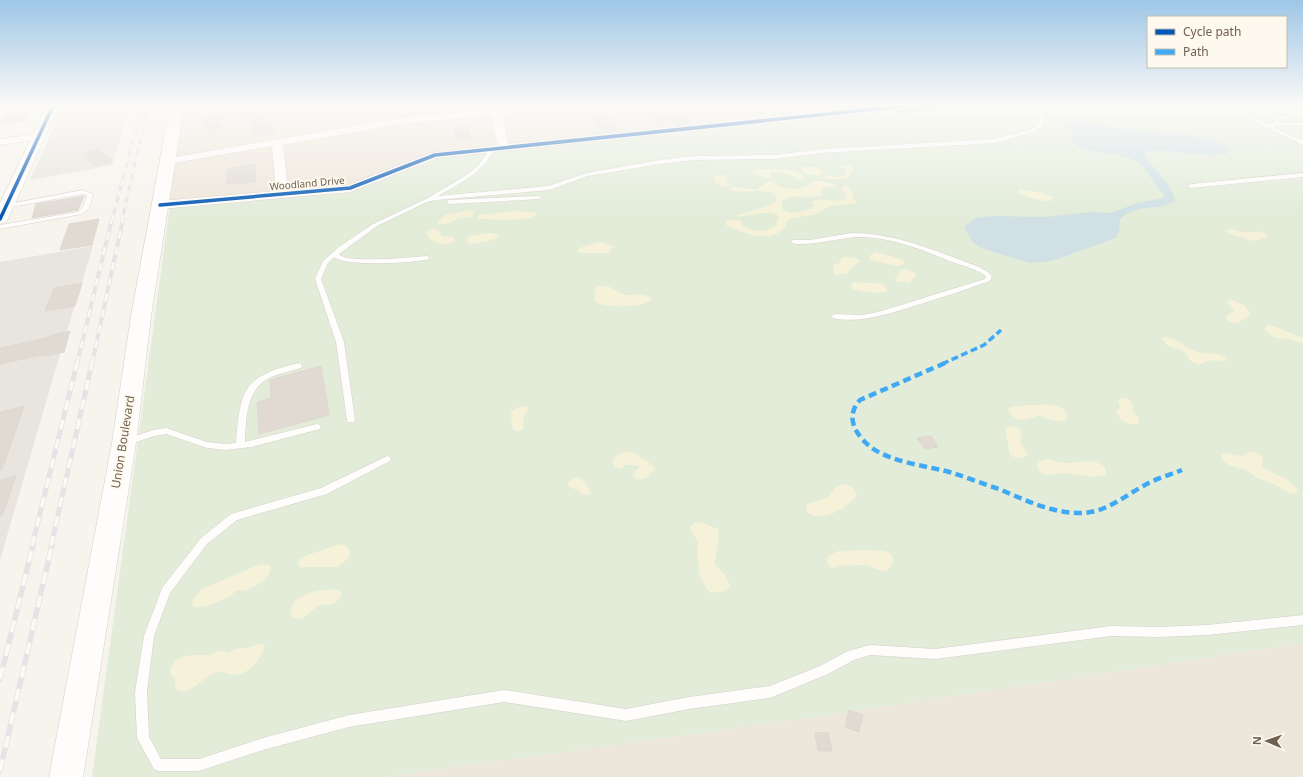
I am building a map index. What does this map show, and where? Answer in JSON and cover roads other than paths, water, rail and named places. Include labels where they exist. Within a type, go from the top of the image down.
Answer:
[{"type":"main road","name":"Union Boulevard","points":[[66,777],[124,443],[141,316],[171,142]]},
{"type":"street","points":[[0,219],[6,199],[36,142]]},
{"type":"street","points":[[168,161],[276,142]]},
{"type":"street","points":[[277,142],[282,194]]},
{"type":"street","points":[[502,142],[503,148]]},
{"type":"street","name":"Woodland Drive","points":[[160,205],[350,188],[435,155],[555,142]]},
{"type":"lane","points":[[425,201],[436,198],[549,188],[587,175],[654,163],[693,158],[774,157],[822,151],[959,142]]},
{"type":"lane","points":[[350,420],[340,342],[318,279],[325,262],[335,253],[375,226],[425,201],[470,175],[487,160],[490,152]]},
{"type":"lane","points":[[1191,186],[1303,175]]},
{"type":"lane","points":[[0,227],[80,213],[86,208],[90,194],[84,192],[6,199]]},
{"type":"lane","points":[[419,204],[538,198]]},
{"type":"lane","points":[[793,242],[805,243],[859,234],[892,239],[917,246],[972,267],[986,273],[989,276],[988,280],[879,314],[862,317],[835,316]]},
{"type":"lane","points":[[335,253],[339,258],[346,260],[388,261],[427,258]]},
{"type":"lane","points":[[240,445],[242,412],[248,392],[258,379],[278,369],[298,366]]},
{"type":"lane","points":[[124,443],[153,433],[166,432],[207,445],[226,447],[283,437],[317,427]]},
{"type":"lane","points":[[387,459],[324,491],[234,517],[204,541],[166,591],[149,636],[141,692],[143,738],[158,765],[199,765],[263,744],[349,721],[504,696],[626,715],[689,703],[770,692],[824,670],[852,655],[870,650],[935,654],[1111,632],[1244,627],[1303,620]]},
{"type":"railway","points":[[112,220],[132,142]]},
{"type":"railway","points":[[122,220],[140,142]]},
{"type":"railway","points":[[77,364],[112,219]]},
{"type":"railway","points":[[92,364],[123,219]]},
{"type":"railway","points":[[32,546],[77,363]]},
{"type":"railway","points":[[51,546],[92,363]]},
{"type":"railway","points":[[0,679],[33,545]]},
{"type":"railway","points":[[0,771],[52,545]]}]
